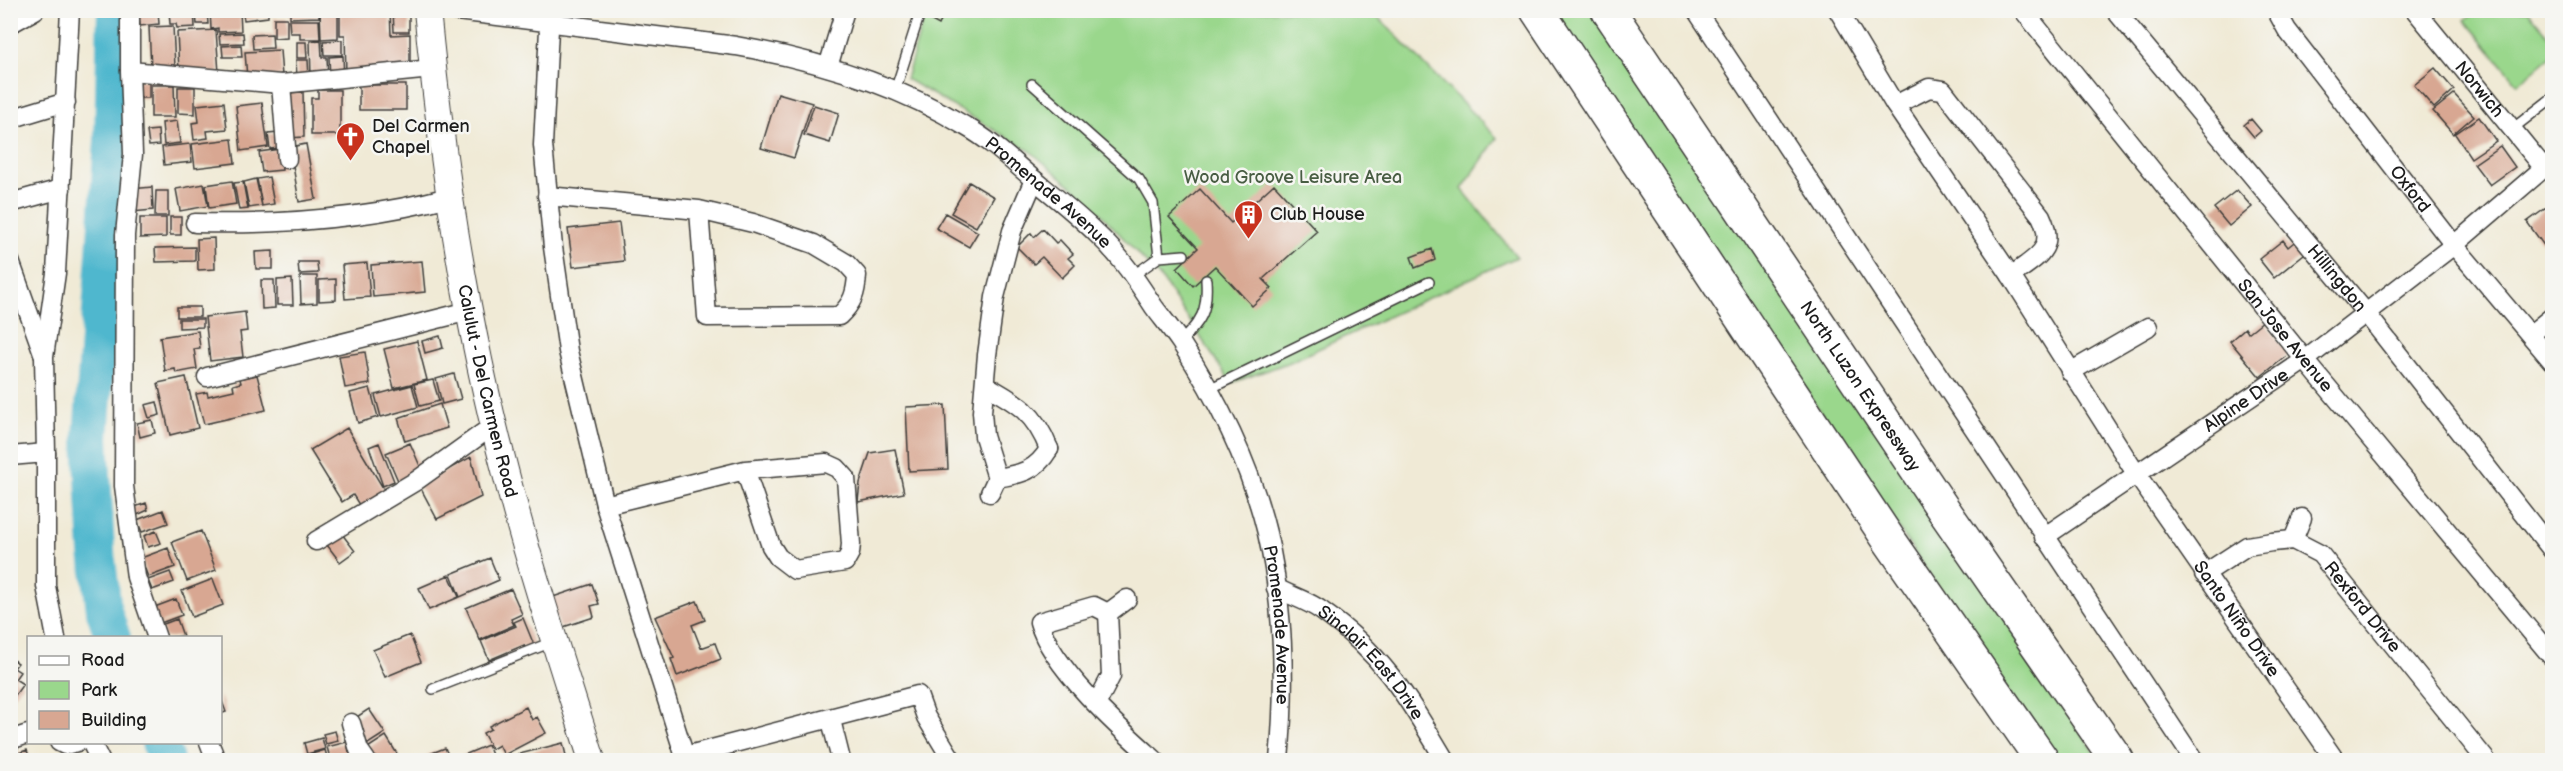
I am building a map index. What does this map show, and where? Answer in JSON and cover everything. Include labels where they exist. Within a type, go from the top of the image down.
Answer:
[{"type":"highway","points":[[1537,10],[1889,540],[2042,760]]},
{"type":"highway","name":"North Luzon Expressway","points":[[1608,10],[1945,512],[2117,760]]},
{"type":"main road","name":"Calulut - Del Carmen Road","points":[[427,10],[432,69],[449,197],[469,311],[494,425],[518,518],[592,760]]},
{"type":"street","points":[[10,24],[35,10]]},
{"type":"street","points":[[56,636],[46,586],[44,357],[56,273],[70,10]]},
{"type":"street","points":[[130,10],[133,154],[125,236],[124,486],[136,577],[156,636]]},
{"type":"street","name":"Promenade Avenue","points":[[449,10],[549,16],[736,46],[828,67],[895,91],[966,126],[1035,180],[1097,234],[1134,275],[1209,389],[1253,489],[1267,532],[1282,645],[1284,708],[1279,760]]},
{"type":"street","points":[[828,67],[844,10]]},
{"type":"street","points":[[1696,10],[2194,760]]},
{"type":"street","name":"Santo Niño Drive","points":[[1838,10],[1895,105],[2011,276],[2137,475],[2336,760]]},
{"type":"street","name":"San Jose Avenue","points":[[2023,10],[2305,360],[2553,657]]},
{"type":"street","name":"Hillingdon","points":[[2115,10],[2366,313],[2553,550]]},
{"type":"street","name":"Oxford","points":[[2276,10],[2287,30],[2454,245],[2553,361]]},
{"type":"street","name":"Norwich","points":[[2415,10],[2511,130],[2548,164]]},
{"type":"street","points":[[549,16],[543,145],[547,196],[568,351],[605,505],[685,758],[918,695],[926,717],[952,760]]},
{"type":"street","points":[[130,71],[281,84],[432,69]]},
{"type":"street","points":[[281,84],[286,159]]},
{"type":"street","points":[[1895,105],[1929,88],[1943,90],[2041,216],[2048,231],[2048,243],[2041,253],[2011,276]]},
{"type":"street","points":[[10,119],[66,102]]},
{"type":"street","name":"Alpine Drive","points":[[2044,537],[2305,360],[2454,245],[2548,164]]},
{"type":"street","points":[[985,385],[1022,406],[1057,450],[1029,470],[993,485],[982,412],[985,385],[995,297],[1012,231],[1035,180]]},
{"type":"street","points":[[10,203],[61,189]]},
{"type":"street","points":[[547,196],[699,210],[753,223],[814,244],[846,263],[857,275],[856,292],[850,306],[839,316],[707,317],[699,210]]},
{"type":"street","points":[[195,223],[262,224],[356,216],[449,197]]},
{"type":"street","points":[[10,261],[44,357]]},
{"type":"street","points":[[207,377],[469,311]]},
{"type":"street","points":[[2531,334],[2553,317]]},
{"type":"street","points":[[2070,372],[2148,327]]},
{"type":"street","points":[[316,541],[416,481],[494,425]]},
{"type":"street","points":[[10,456],[46,453]]},
{"type":"street","points":[[605,505],[745,470],[826,463],[837,468],[846,478],[851,544],[850,553],[845,562],[795,570],[778,557],[771,546],[745,470]]},
{"type":"street","points":[[2205,574],[2247,546],[2293,540],[2302,519]]},
{"type":"street","name":"Rexford Drive","points":[[2293,540],[2320,554],[2487,760]]},
{"type":"street","name":"Sinclair East Drive","points":[[1276,588],[1321,610],[1375,654],[1402,689],[1445,760]]},
{"type":"street","points":[[1108,614],[1127,599]]},
{"type":"street","points":[[1108,614],[1094,606],[1039,622],[1041,631],[1069,675],[1155,760]]},
{"type":"street","points":[[1097,703],[1111,676],[1108,614]]},
{"type":"street","points":[[831,720],[841,760]]},
{"type":"street","points":[[351,723],[359,750],[366,760]]},
{"type":"street","points":[[10,740],[27,734]]},
{"type":"street","points":[[92,744],[100,760]]},
{"type":"street","points":[[209,744],[216,760]]},
{"type":"lane","points":[[895,91],[921,10]]},
{"type":"lane","points":[[1032,84],[1139,180],[1153,203],[1159,257]]},
{"type":"lane","points":[[2511,130],[2553,98]]},
{"type":"lane","points":[[1134,275],[1159,257],[1184,255]]},
{"type":"lane","points":[[1180,342],[1195,327],[1204,313],[1207,298],[1206,280]]},
{"type":"lane","points":[[1209,389],[1429,282]]},
{"type":"lane","points":[[433,689],[555,641]]},
{"type":"green space","name":"Wood Groove Leisure Area","points":[[926,11],[1372,11],[1497,138],[1462,189],[1517,257],[1290,362],[1231,383],[1163,281],[1088,200],[1029,150],[906,79]]},
{"type":"green space","points":[[1551,11],[1596,11],[2100,760],[2054,760]]},
{"type":"green space","points":[[2476,11],[2528,11],[2552,39],[2552,55],[2518,84],[2465,20]]},
{"type":"building","points":[[144,10],[158,10],[159,24],[140,26],[139,14],[144,14]]},
{"type":"building","points":[[169,10],[194,10],[195,27],[177,28],[176,24],[170,24]]},
{"type":"building","points":[[210,10],[240,10],[241,31],[218,32],[218,28],[211,29]]},
{"type":"building","points":[[242,10],[268,10],[268,17],[244,20]]},
{"type":"building","points":[[290,10],[319,10],[319,17],[290,18]]},
{"type":"building","points":[[320,10],[338,10],[338,38],[321,39]]},
{"type":"building","points":[[340,10],[390,10],[391,35],[410,34],[410,69],[346,74],[345,35],[340,35]]},
{"type":"building","points":[[393,10],[409,10],[409,32],[394,32]]},
{"type":"building","points":[[930,10],[946,10],[939,25],[926,18]]},
{"type":"building","points":[[207,11],[208,24],[197,24],[196,12]]},
{"type":"building","points":[[274,18],[287,18],[287,37],[274,38]]},
{"type":"building","points":[[289,20],[319,20],[320,39],[300,39],[300,33],[290,33]]},
{"type":"building","points":[[173,26],[175,67],[151,68],[149,27]]},
{"type":"building","points":[[216,30],[219,73],[179,70],[177,32]]},
{"type":"building","points":[[243,33],[244,43],[220,44],[219,34]]},
{"type":"building","points":[[272,34],[273,48],[253,49],[252,35]]},
{"type":"building","points":[[321,40],[322,57],[327,57],[328,79],[311,79],[310,41]]},
{"type":"building","points":[[342,40],[342,55],[324,55],[323,41]]},
{"type":"building","points":[[297,42],[306,42],[307,58],[297,58]]},
{"type":"building","points":[[241,45],[242,57],[223,57],[222,46]]},
{"type":"building","points":[[280,50],[282,76],[247,78],[245,52]]},
{"type":"building","points":[[343,56],[344,78],[330,78],[329,57]]},
{"type":"building","points":[[296,60],[308,60],[309,78],[297,79]]},
{"type":"building","points":[[2435,68],[2454,90],[2434,108],[2414,85]]},
{"type":"building","points":[[134,80],[149,80],[149,98],[134,98]]},
{"type":"building","points":[[151,85],[174,85],[175,117],[151,117]]},
{"type":"building","points":[[359,85],[406,85],[406,110],[359,110]]},
{"type":"building","points":[[178,87],[195,87],[195,114],[178,113]]},
{"type":"building","points":[[318,90],[340,90],[340,135],[311,135],[311,98],[318,98]]},
{"type":"building","points":[[303,92],[304,137],[288,138],[286,93]]},
{"type":"building","points":[[778,93],[812,103],[794,158],[761,148]]},
{"type":"building","points":[[2454,94],[2474,116],[2453,134],[2433,111]]},
{"type":"building","points":[[224,102],[227,129],[207,131],[208,138],[194,140],[192,123],[199,122],[197,105]]},
{"type":"building","points":[[262,103],[268,147],[241,151],[236,106]]},
{"type":"building","points":[[814,105],[839,113],[830,143],[804,135]]},
{"type":"building","points":[[2479,117],[2496,141],[2471,158],[2455,134]]},
{"type":"building","points":[[2251,119],[2261,131],[2254,137],[2244,125]]},
{"type":"building","points":[[177,121],[180,143],[164,145],[162,123]]},
{"type":"building","points":[[158,130],[159,145],[149,146],[147,131]]},
{"type":"building","points":[[278,133],[280,148],[270,149],[268,134]]},
{"type":"building","points":[[232,139],[235,163],[195,168],[192,144]]},
{"type":"building","points":[[190,144],[192,162],[164,165],[162,147]]},
{"type":"building","points":[[306,144],[316,199],[299,202],[290,147]]},
{"type":"building","points":[[2500,146],[2515,167],[2490,185],[2474,164]]},
{"type":"building","points":[[280,149],[282,170],[262,172],[259,152]]},
{"type":"building","points":[[269,177],[274,204],[262,206],[257,179]]},
{"type":"building","points":[[256,179],[262,206],[249,208],[244,182]]},
{"type":"building","points":[[232,181],[236,204],[209,208],[206,185]]},
{"type":"building","points":[[243,182],[248,209],[239,210],[234,183]]},
{"type":"building","points":[[969,182],[994,197],[976,227],[951,213]]},
{"type":"building","points":[[204,184],[208,206],[180,211],[176,189]]},
{"type":"building","name":"Club House","points":[[1274,184],[1317,231],[1263,279],[1272,288],[1252,306],[1215,266],[1193,286],[1177,268],[1198,248],[1169,217],[1200,189],[1231,223]]},
{"type":"building","points":[[152,187],[153,210],[132,212],[131,189]]},
{"type":"building","points":[[2237,190],[2252,207],[2229,226],[2214,208]]},
{"type":"building","points":[[156,191],[168,191],[168,216],[155,216]]},
{"type":"building","points":[[2546,208],[2552,217],[2552,241],[2545,247],[2527,222]]},
{"type":"building","points":[[945,213],[978,232],[969,247],[936,228]]},
{"type":"building","points":[[170,217],[181,217],[181,235],[170,235]]},
{"type":"building","points":[[140,218],[166,218],[166,237],[140,238]]},
{"type":"building","points":[[619,223],[624,261],[573,267],[568,229]]},
{"type":"building","points":[[1043,229],[1056,243],[1060,240],[1073,254],[1068,258],[1075,265],[1062,278],[1042,257],[1034,264],[1017,247],[1031,233],[1034,237]]},
{"type":"building","points":[[214,238],[215,269],[198,270],[197,239]]},
{"type":"building","points":[[2299,238],[2309,250],[2274,278],[2259,259],[2283,240],[2288,247]]},
{"type":"building","points":[[195,247],[195,261],[156,262],[155,248]]},
{"type":"building","points":[[1432,249],[1435,260],[1415,268],[1411,257]]},
{"type":"building","points":[[273,251],[273,269],[256,269],[255,252]]},
{"type":"building","points":[[422,261],[425,292],[373,297],[371,265]]},
{"type":"building","points":[[298,262],[317,262],[318,273],[299,274]]},
{"type":"building","points":[[367,263],[370,297],[345,299],[342,265]]},
{"type":"building","points":[[300,276],[317,276],[317,303],[301,304]]},
{"type":"building","points":[[292,279],[293,305],[277,305],[277,280]]},
{"type":"building","points":[[336,279],[336,300],[319,301],[319,280]]},
{"type":"building","points":[[261,280],[274,280],[275,308],[262,309]]},
{"type":"building","points":[[177,307],[200,307],[200,317],[177,317]]},
{"type":"building","points":[[245,312],[247,331],[240,332],[243,357],[210,361],[205,317]]},
{"type":"building","points":[[179,319],[203,319],[203,327],[179,328]]},
{"type":"building","points":[[2263,321],[2289,354],[2260,377],[2230,341],[2245,328],[2248,333]]},
{"type":"building","points":[[198,331],[200,348],[194,349],[197,369],[176,373],[175,369],[165,371],[160,337]]},
{"type":"building","points":[[440,336],[443,348],[425,353],[422,341]]},
{"type":"building","points":[[417,341],[427,380],[394,388],[384,349]]},
{"type":"building","points":[[365,352],[370,384],[345,388],[339,356]]},
{"type":"building","points":[[454,374],[461,399],[442,404],[436,379]]},
{"type":"building","points":[[257,375],[266,410],[204,424],[196,394],[207,392],[208,396],[234,390],[233,385],[241,383],[240,379]]},
{"type":"building","points":[[186,377],[198,428],[170,435],[158,383]]},
{"type":"building","points":[[433,380],[439,401],[420,406],[414,384]]},
{"type":"building","points":[[412,385],[418,407],[381,417],[375,395]]},
{"type":"building","points":[[370,388],[378,417],[358,423],[350,393]]},
{"type":"building","points":[[157,402],[160,415],[149,418],[145,405]]},
{"type":"building","points":[[440,404],[447,428],[405,441],[398,418]]},
{"type":"building","points":[[945,405],[948,469],[909,471],[906,407]]},
{"type":"building","points":[[152,420],[155,433],[140,437],[137,423]]},
{"type":"building","points":[[347,428],[386,493],[361,508],[353,495],[342,502],[310,450]]},
{"type":"building","points":[[379,443],[394,481],[383,486],[369,447]]},
{"type":"building","points":[[410,443],[423,473],[399,483],[386,453]]},
{"type":"building","points":[[895,449],[904,493],[858,502],[860,483],[870,453]]},
{"type":"building","points":[[471,457],[481,497],[437,519],[419,485]]},
{"type":"building","points":[[146,503],[148,510],[135,516],[132,508]]},
{"type":"building","points":[[163,510],[168,523],[142,532],[137,520]]},
{"type":"building","points":[[156,531],[161,543],[148,547],[144,536]]},
{"type":"building","points":[[201,531],[216,570],[187,581],[172,542]]},
{"type":"building","points":[[342,534],[355,551],[340,562],[327,545]]},
{"type":"building","points":[[168,548],[175,567],[148,577],[141,558]]},
{"type":"building","points":[[490,558],[499,580],[460,597],[451,574]]},
{"type":"building","points":[[170,572],[174,582],[152,590],[148,580]]},
{"type":"building","points":[[449,575],[459,597],[429,610],[419,588]]},
{"type":"building","points":[[213,579],[223,605],[192,617],[182,591]]},
{"type":"building","points":[[592,584],[599,604],[591,606],[594,617],[560,628],[550,598]]},
{"type":"building","points":[[511,589],[522,614],[511,619],[514,625],[480,640],[466,608]]},
{"type":"building","points":[[176,599],[182,615],[158,624],[152,608]]},
{"type":"building","points":[[697,601],[705,620],[692,625],[701,648],[715,643],[721,659],[677,676],[671,659],[674,658],[655,617]]},
{"type":"building","points":[[523,618],[534,645],[525,649],[524,645],[489,660],[481,641],[516,626],[514,622]]},
{"type":"building","points":[[177,619],[183,636],[164,636],[161,625]]},
{"type":"building","points":[[410,635],[421,662],[385,677],[373,650]]},
{"type":"building","points":[[10,658],[18,663],[14,668],[20,672],[15,679],[23,684],[13,698],[10,696]]},
{"type":"building","points":[[222,701],[226,712],[222,713]]},
{"type":"building","points":[[526,707],[532,720],[537,717],[546,733],[504,755],[499,745],[492,749],[483,733],[491,729],[489,726]]},
{"type":"building","points":[[369,709],[385,733],[368,744],[352,720]]},
{"type":"building","points":[[335,731],[338,741],[326,744],[323,734]]},
{"type":"building","points":[[386,736],[399,757],[394,760],[369,760],[363,751]]},
{"type":"building","points":[[322,738],[325,749],[307,754],[304,743]]},
{"type":"building","points":[[347,742],[349,752],[356,751],[358,760],[322,760],[330,758],[327,747]]},
{"type":"building","points":[[563,743],[567,760],[496,760]]},
{"type":"building","points":[[488,745],[494,760],[452,760]]},
{"type":"building","points":[[445,748],[450,759],[429,760],[427,755]]},
{"type":"building","points":[[27,750],[30,760],[10,760],[10,756]]},
{"type":"building","points":[[325,750],[327,757],[310,760],[309,755]]},
{"type":"waterway","points":[[112,636],[104,611],[97,552],[91,438],[112,141],[115,10]]},
{"type":"waterway","points":[[160,744],[166,760]]},
{"type":"place","name":"Del Carmen Chapel","points":[[351,162]]},
{"type":"place","name":"Club House","points":[[1249,240]]}]
